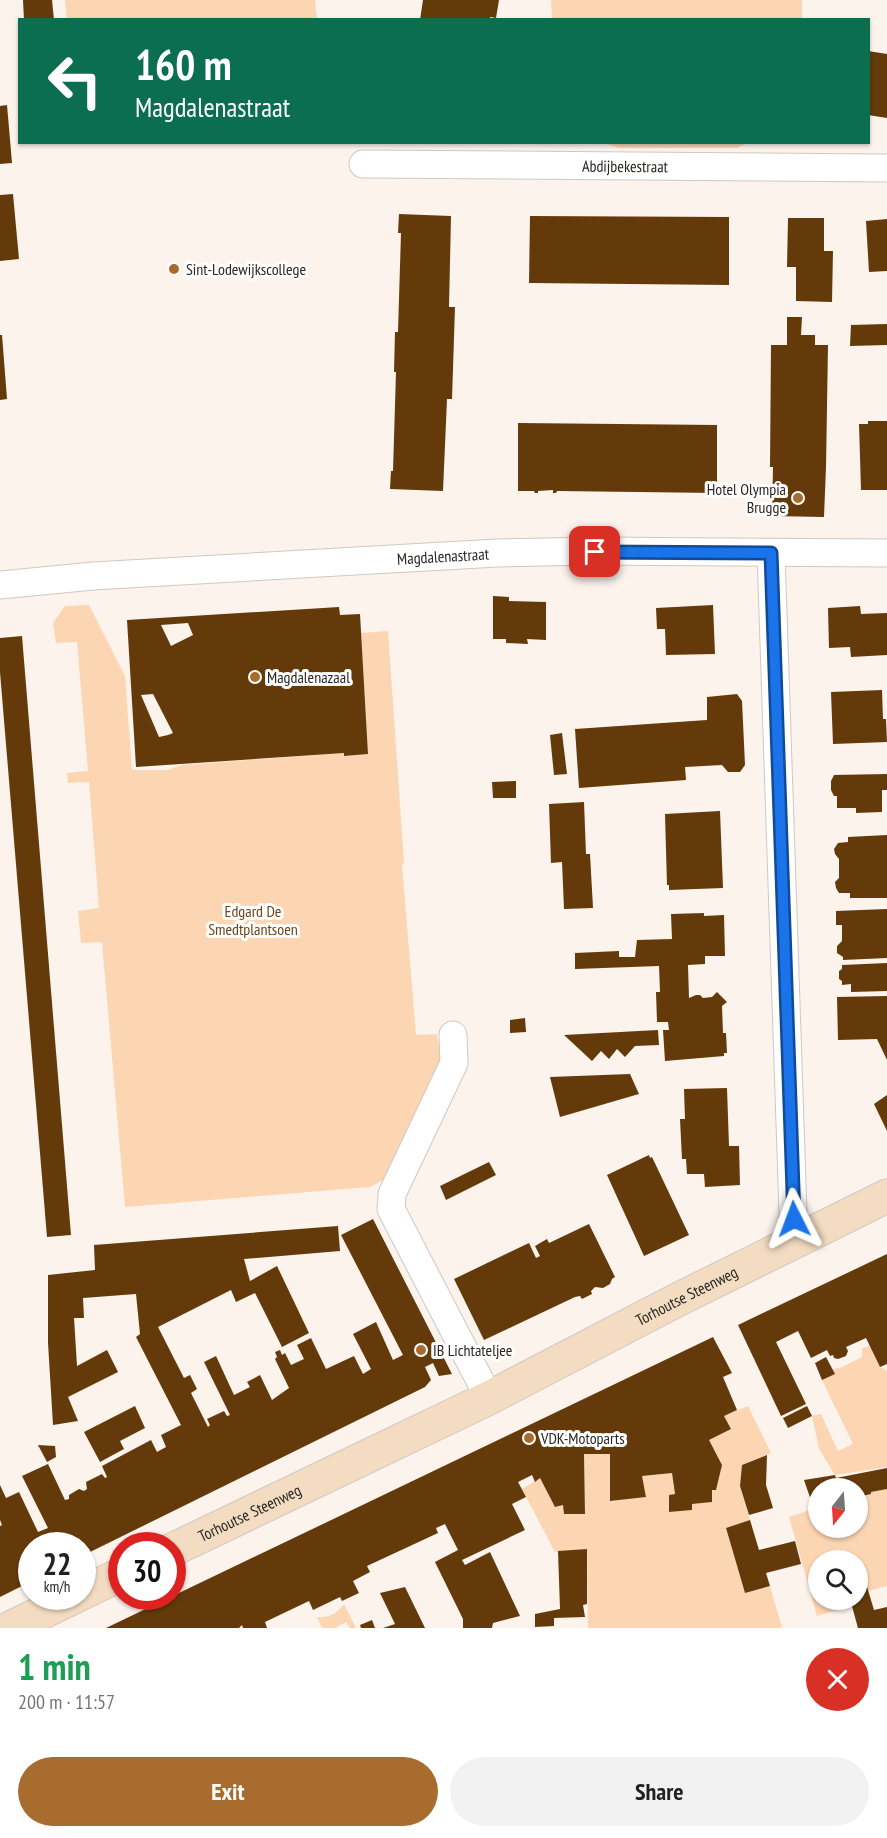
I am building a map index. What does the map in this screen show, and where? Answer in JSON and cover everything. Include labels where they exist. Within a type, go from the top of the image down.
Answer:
[{"type":"main road","name":"Torhoutse Steenweg","points":[[186,1543],[489,1398],[679,1299],[887,1196]]},
{"type":"main road","points":[[10,1628],[47,1610]]},
{"type":"street","name":"Abdijbekestraat","points":[[363,164],[887,168]]},
{"type":"street","name":"Magdalenastraat","points":[[0,585],[93,576],[497,553],[887,553]]},
{"type":"street","points":[[771,553],[794,1243]]},
{"type":"street","points":[[453,1035],[454,1063],[392,1194],[391,1209],[489,1398]]},
{"type":"green space","points":[[65,0],[315,0],[317,18],[67,18]]},
{"type":"green space","points":[[551,0],[802,0],[802,18],[552,18]]},
{"type":"green space","points":[[608,144],[745,144],[737,148],[618,148]]},
{"type":"green space","name":"Edgard De Smedtplantsoen","points":[[89,605],[125,676],[132,770],[167,770],[182,765],[344,753],[345,756],[368,754],[361,633],[388,631],[404,863],[402,865],[416,1035],[437,1034],[441,1061],[383,1180],[370,1187],[125,1207],[102,942],[81,943],[78,911],[99,908],[89,782],[68,783],[67,773],[88,771],[77,642],[56,643],[53,623],[65,606]]},
{"type":"green space","points":[[870,1346],[880,1367],[887,1371],[887,1467],[835,1475],[819,1449],[812,1416],[821,1414],[838,1451],[853,1444],[822,1380],[832,1369],[840,1368],[862,1357],[862,1348]]},
{"type":"green space","points":[[748,1406],[771,1453],[742,1465],[740,1486],[750,1520],[726,1529],[745,1593],[770,1586],[782,1628],[588,1628],[587,1549],[555,1552],[522,1489],[540,1478],[555,1507],[563,1505],[565,1514],[585,1514],[584,1454],[610,1454],[611,1501],[646,1497],[642,1476],[672,1473],[675,1494],[669,1495],[669,1512],[692,1510],[692,1504],[712,1502],[712,1490],[716,1489],[722,1465],[709,1440],[730,1429],[724,1416]]},
{"type":"green space","points":[[887,1489],[887,1586],[868,1591],[868,1550],[808,1550],[808,1584],[789,1517],[808,1511],[808,1538],[868,1538],[868,1495]]},
{"type":"green space","points":[[344,1604],[356,1628],[350,1628],[346,1622],[335,1628],[322,1628],[317,1617],[332,1615]]},
{"type":"green space","points":[[815,1610],[838,1610],[817,1616]]},
{"type":"building","points":[[23,0],[52,0],[54,18],[24,18]]},
{"type":"building","points":[[423,0],[499,0],[496,18],[420,18]]},
{"type":"building","points":[[870,51],[887,54],[887,118],[870,115]]},
{"type":"building","points":[[7,105],[12,163],[0,164],[0,106]]},
{"type":"building","points":[[13,194],[19,259],[0,261],[0,195]]},
{"type":"building","points":[[399,214],[451,216],[449,307],[455,307],[452,399],[447,399],[443,491],[390,489],[391,471],[393,471],[395,332],[398,332],[401,233],[398,233]]},
{"type":"building","points":[[530,216],[729,217],[729,285],[529,283]]},
{"type":"building","points":[[788,218],[824,218],[824,251],[833,251],[832,302],[796,301],[796,267],[787,267]]},
{"type":"building","points":[[887,219],[887,271],[869,272],[866,221]]},
{"type":"building","points":[[787,317],[802,317],[801,335],[815,335],[815,345],[828,345],[824,517],[772,516],[771,345],[787,345]]},
{"type":"building","points":[[887,324],[887,345],[850,346],[851,325]]},
{"type":"building","points":[[0,335],[2,335],[7,399],[0,400]]},
{"type":"building","points":[[868,421],[887,421],[887,490],[861,490],[859,424],[868,424]]},
{"type":"building","points":[[518,423],[717,425],[717,493],[557,491],[553,493],[553,490],[535,493],[534,491],[518,491]]},
{"type":"building","points":[[493,596],[509,597],[509,601],[546,602],[546,640],[527,639],[528,644],[506,643],[506,639],[493,639]]},
{"type":"building","points":[[713,605],[715,654],[666,655],[665,629],[657,629],[656,608]]},
{"type":"building","points":[[860,606],[861,614],[887,613],[887,655],[851,657],[850,647],[829,648],[828,608]]},
{"type":"building","name":"Magdalenazaal","points":[[339,607],[340,615],[360,614],[368,754],[344,756],[344,753],[136,767],[127,620]],"holes":[[[188,623],[193,635],[171,646],[161,625]],[[153,694],[173,733],[159,737],[141,695]]]},
{"type":"building","points":[[22,636],[71,1235],[47,1237],[0,672],[0,638]]},
{"type":"building","points":[[882,690],[887,742],[833,744],[831,692]]},
{"type":"building","points":[[737,694],[742,701],[745,765],[740,772],[728,772],[722,765],[685,767],[686,780],[579,788],[575,729],[707,720],[707,697]]},
{"type":"building","points":[[562,733],[567,774],[554,775],[550,735]]},
{"type":"building","points":[[887,774],[887,790],[882,790],[882,812],[856,813],[856,808],[837,808],[837,796],[834,796],[831,790],[834,775]]},
{"type":"building","points":[[516,781],[516,798],[493,798],[492,782]]},
{"type":"building","points":[[584,802],[586,854],[590,854],[593,908],[564,909],[562,862],[551,863],[549,804]]},
{"type":"building","points":[[720,811],[723,888],[669,890],[665,814]]},
{"type":"building","points":[[887,835],[887,898],[850,898],[850,893],[839,893],[835,882],[839,878],[839,859],[834,849],[838,843],[848,842],[848,837]]},
{"type":"building","points":[[887,909],[887,958],[843,960],[843,957],[837,953],[837,946],[842,941],[842,925],[836,925],[836,911]]},
{"type":"building","points":[[704,913],[704,916],[724,915],[725,956],[705,956],[705,964],[688,965],[689,998],[696,995],[703,998],[712,997],[717,992],[727,1002],[722,1006],[723,1033],[726,1033],[727,1053],[724,1053],[724,1056],[665,1061],[663,1030],[669,1030],[668,1022],[657,1022],[656,992],[660,992],[659,966],[575,969],[575,953],[619,951],[619,957],[635,957],[637,940],[672,939],[671,914]]},
{"type":"building","points":[[887,963],[887,991],[851,992],[851,984],[842,985],[839,979],[842,965]]},
{"type":"building","points":[[887,996],[887,1060],[877,1039],[838,1040],[837,997]]},
{"type":"building","points":[[525,1018],[526,1032],[510,1033],[510,1020]]},
{"type":"building","points":[[658,1030],[659,1045],[635,1046],[625,1057],[617,1049],[609,1059],[601,1051],[592,1061],[564,1035]]},
{"type":"building","points":[[630,1074],[639,1094],[560,1117],[550,1077]]},
{"type":"building","points":[[727,1088],[729,1146],[739,1146],[740,1185],[705,1187],[704,1174],[687,1174],[686,1159],[682,1159],[680,1119],[685,1119],[684,1089]]},
{"type":"building","points":[[887,1095],[887,1131],[874,1104]]},
{"type":"building","points":[[649,1155],[689,1235],[644,1256],[607,1175]]},
{"type":"building","points":[[489,1162],[496,1175],[446,1200],[440,1186]]},
{"type":"building","points":[[373,1219],[452,1374],[439,1376],[433,1363],[425,1367],[431,1380],[425,1387],[131,1532],[108,1532],[108,1543],[96,1549],[96,1532],[38,1532],[48,1528],[22,1476],[48,1464],[65,1500],[69,1499],[69,1495],[79,1489],[84,1491],[87,1489],[86,1482],[102,1474],[105,1478],[107,1477],[102,1466],[151,1440],[157,1452],[166,1447],[161,1435],[181,1425],[136,1337],[140,1334],[136,1294],[83,1298],[84,1318],[74,1318],[77,1366],[107,1350],[118,1372],[68,1397],[78,1421],[53,1425],[48,1343],[48,1275],[95,1270],[94,1245],[338,1226],[340,1251],[244,1259],[250,1281],[277,1266],[309,1333],[282,1347],[255,1293],[236,1302],[231,1290],[158,1327],[184,1378],[190,1375],[197,1389],[191,1393],[208,1427],[210,1425],[207,1419],[224,1411],[227,1416],[230,1415],[204,1362],[216,1356],[234,1395],[250,1387],[247,1382],[260,1375],[272,1400],[289,1388],[275,1359],[277,1357],[275,1352],[280,1350],[282,1355],[285,1353],[291,1365],[304,1359],[297,1345],[311,1338],[326,1369],[354,1356],[363,1374],[371,1369],[353,1334],[376,1322],[393,1360],[403,1355],[341,1235]]},
{"type":"building","points":[[589,1224],[615,1277],[610,1284],[603,1288],[595,1287],[591,1291],[592,1294],[582,1299],[580,1296],[575,1297],[484,1340],[454,1279],[529,1243],[536,1258],[540,1256],[535,1246],[547,1239],[549,1243]]},
{"type":"building","points":[[887,1254],[887,1364],[880,1367],[866,1338],[846,1347],[848,1351],[846,1356],[838,1359],[833,1355],[830,1356],[827,1350],[811,1358],[798,1331],[776,1342],[806,1404],[781,1416],[738,1325]]},
{"type":"building","points":[[713,1337],[732,1373],[723,1377],[737,1410],[724,1416],[731,1429],[709,1440],[722,1465],[716,1490],[712,1490],[712,1502],[692,1504],[692,1510],[669,1512],[669,1495],[675,1494],[672,1473],[642,1476],[646,1497],[610,1501],[610,1454],[584,1454],[585,1514],[564,1514],[563,1505],[555,1507],[540,1478],[535,1482],[532,1475],[518,1482],[526,1497],[512,1504],[525,1530],[462,1560],[465,1565],[490,1552],[520,1616],[493,1623],[492,1628],[463,1628],[463,1619],[435,1562],[458,1550],[445,1524],[436,1528],[438,1533],[367,1566],[370,1572],[353,1581],[359,1593],[342,1601],[340,1597],[313,1610],[309,1601],[265,1622],[267,1628],[243,1628],[242,1625],[239,1628],[106,1628],[144,1610],[186,1610],[186,1590]]},
{"type":"building","points":[[826,1357],[835,1374],[822,1380],[815,1363]]},
{"type":"building","points":[[135,1406],[145,1428],[120,1441],[124,1449],[100,1462],[84,1432]]},
{"type":"building","points":[[807,1406],[812,1416],[788,1428],[783,1418]]},
{"type":"building","points":[[38,1445],[55,1446],[56,1457],[47,1462]]},
{"type":"building","points":[[767,1455],[766,1485],[773,1508],[749,1515],[740,1486],[742,1465]]},
{"type":"building","points":[[887,1468],[887,1489],[868,1495],[868,1478],[836,1478]]},
{"type":"building","points":[[835,1475],[836,1478],[816,1478]]},
{"type":"building","points":[[808,1479],[808,1492],[804,1480]]},
{"type":"building","points":[[0,1485],[6,1498],[19,1492],[38,1532],[18,1532],[18,1588],[0,1597],[0,1526],[2,1525]]},
{"type":"building","points":[[750,1520],[759,1550],[795,1541],[801,1564],[766,1573],[770,1586],[745,1593],[726,1528]]},
{"type":"building","points":[[587,1549],[587,1604],[583,1605],[585,1617],[554,1618],[554,1626],[535,1627],[535,1614],[560,1609],[558,1551]]},
{"type":"building","points":[[405,1587],[425,1628],[383,1628],[395,1624],[380,1593]]},
{"type":"building","points":[[868,1590],[874,1610],[887,1607],[887,1628],[858,1628],[853,1610],[868,1610]]},
{"type":"building","points":[[372,1620],[375,1628],[361,1628],[360,1625]]},
{"type":"place","name":"Sint-Lodewijkscollege","points":[[174,269]]},
{"type":"place","name":"Hotel Olympia Brugge","points":[[798,498]]},
{"type":"place","name":"Magdalenazaal","points":[[255,677]]},
{"type":"place","name":"IB Lichtateljee","points":[[421,1350]]},
{"type":"place","name":"VDK-Motoparts","points":[[529,1438]]},
{"type":"route","points":[[595,552],[771,553],[794,1219]]}]
